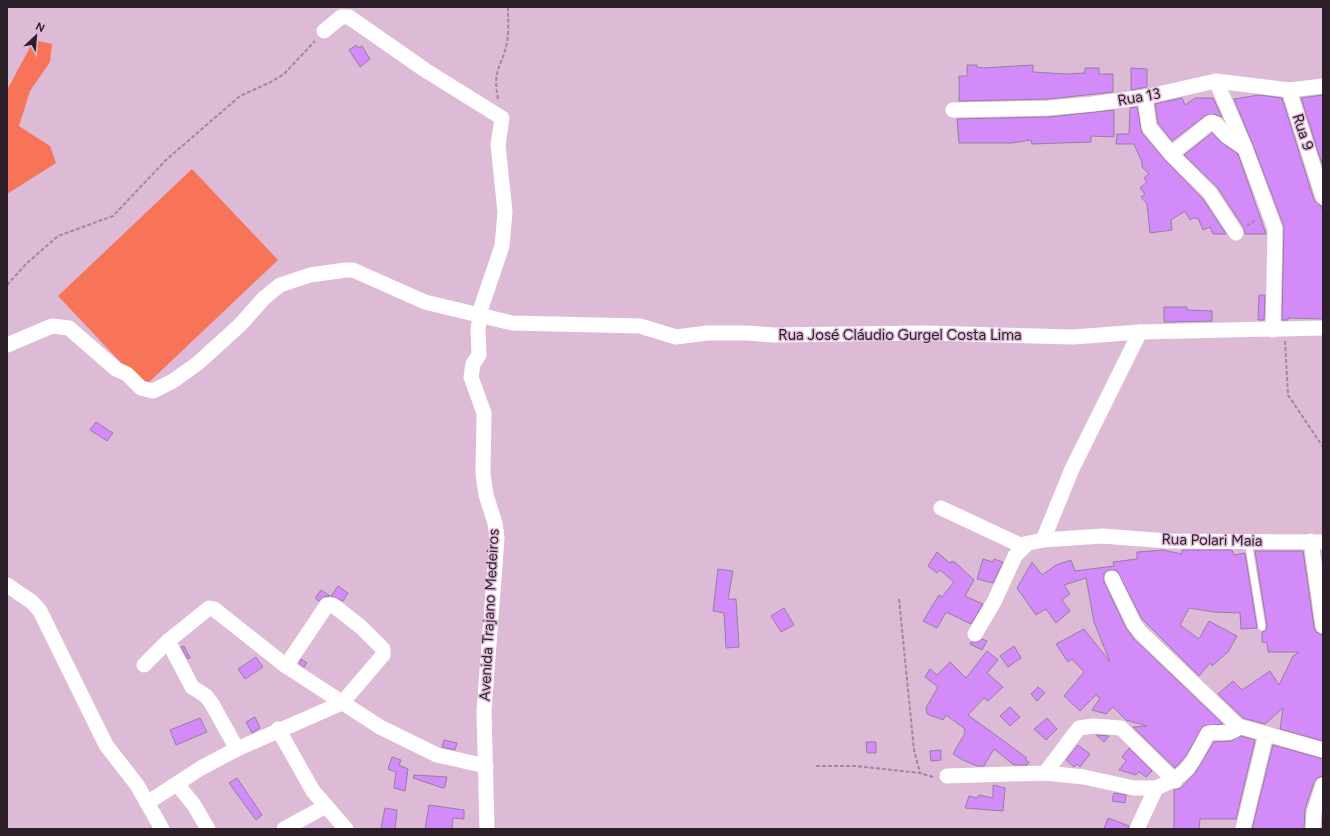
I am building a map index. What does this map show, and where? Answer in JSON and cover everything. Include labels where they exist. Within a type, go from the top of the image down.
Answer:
[{"type":"street","points":[[324,31],[341,17],[349,17],[425,70],[502,118]]},
{"type":"street","points":[[1216,81],[1245,148],[1275,228],[1279,330]]},
{"type":"street","name":"Rua 13","points":[[953,110],[1049,108],[1145,97],[1216,81],[1289,90],[1323,86]]},
{"type":"street","name":"Rua 9","points":[[1289,90],[1323,197]]},
{"type":"street","points":[[1145,97],[1149,127],[1172,154],[1210,193],[1236,233]]},
{"type":"street","name":"Avenida Trajano Medeiros","points":[[487,829],[484,711],[497,538],[495,523],[486,495],[483,474],[484,413],[471,377],[473,364],[479,356],[478,330],[480,316],[502,246],[504,207],[498,145],[502,118]]},
{"type":"street","points":[[1172,154],[1211,122],[1216,124],[1227,136],[1245,148]]},
{"type":"street","name":"Rua José Cláudio Gurgel Costa Lima","points":[[7,345],[52,326],[69,328],[116,369],[127,374],[141,388],[153,391],[173,381],[198,363],[248,318],[264,298],[280,285],[310,275],[346,270],[354,270],[425,302],[480,316],[521,324],[640,326],[676,337],[701,334],[747,333],[774,335],[925,333],[1073,337],[1140,332],[1323,328]]},
{"type":"street","points":[[1043,540],[1072,469],[1140,332]]},
{"type":"street","points":[[941,508],[1020,545],[1026,545]]},
{"type":"street","name":"Rua Polari Maia","points":[[1026,545],[1043,540],[1102,536],[1168,541],[1317,542]]},
{"type":"street","points":[[1317,542],[1323,626]]},
{"type":"street","points":[[975,634],[994,602],[1015,556],[1026,545]]},
{"type":"street","points":[[1112,578],[1134,624],[1141,633],[1238,726],[1247,727],[1323,750]]},
{"type":"street","points":[[7,585],[32,602],[40,611],[106,745],[137,785],[162,829]]},
{"type":"street","points":[[147,803],[201,768],[237,749],[278,729],[342,703],[384,652],[383,649],[361,627],[333,605],[327,605],[286,666]]},
{"type":"street","points":[[144,665],[168,641],[208,608],[214,609],[286,666],[342,703],[398,737],[437,755],[486,766]]},
{"type":"street","points":[[168,641],[192,687],[206,696],[212,704],[237,749]]},
{"type":"street","points":[[1045,774],[1079,728],[1099,726],[1120,728],[1175,781]]},
{"type":"street","points":[[947,776],[1045,774],[1084,777],[1134,788],[1156,788],[1175,781],[1184,774],[1208,733],[1216,731],[1229,733],[1236,730],[1238,726]]},
{"type":"street","points":[[278,729],[312,791],[346,829]]},
{"type":"street","points":[[1243,829],[1266,734]]},
{"type":"street","points":[[177,784],[194,805],[208,829]]},
{"type":"street","points":[[1312,829],[1314,812],[1323,785]]},
{"type":"street","points":[[1137,829],[1156,788]]},
{"type":"street","points":[[284,829],[326,806]]},
{"type":"lane","points":[[1248,541],[1259,598],[1262,627]]},
{"type":"path","points":[[502,118],[495,82],[496,70],[507,39],[508,7]]},
{"type":"path","points":[[7,284],[27,263],[58,236],[113,216],[166,160],[209,122],[240,96],[271,82],[284,74],[324,31]]},
{"type":"path","points":[[1236,233],[1268,211]]},
{"type":"path","points":[[1279,330],[1288,394],[1323,447]]},
{"type":"path","points":[[898,599],[914,750],[920,773]]},
{"type":"path","points":[[816,766],[856,766],[920,773],[935,778],[947,776]]},
{"type":"shaded area","points":[[34,40],[52,44],[50,62],[30,91],[19,126],[50,146],[56,163],[7,194],[7,90]]},
{"type":"shaded area","points":[[192,169],[278,260],[144,387],[58,296]]},
{"type":"building","points":[[356,45],[358,48],[362,46],[370,59],[360,67],[349,50]]},
{"type":"building","points":[[967,65],[977,65],[977,67],[983,68],[1033,65],[1033,72],[1066,74],[1085,73],[1085,68],[1099,68],[1099,74],[1113,74],[1113,92],[1048,99],[959,101],[959,76],[967,76]]},
{"type":"building","points":[[1131,68],[1147,69],[1147,87],[1131,90]]},
{"type":"building","points":[[1259,95],[1282,98],[1314,200],[1321,206],[1323,212],[1323,319],[1288,318],[1288,320],[1282,320],[1284,226],[1234,99]]},
{"type":"building","points":[[1323,95],[1323,167],[1301,98]]},
{"type":"building","points":[[1182,98],[1185,105],[1195,98],[1213,98],[1222,117],[1214,114],[1206,115],[1172,141],[1158,123],[1155,104]]},
{"type":"building","points":[[1137,107],[1142,133],[1165,160],[1203,199],[1226,234],[1213,234],[1210,227],[1203,230],[1198,218],[1196,219],[1195,217],[1190,220],[1185,211],[1171,220],[1172,230],[1150,233],[1147,204],[1141,197],[1145,194],[1140,188],[1147,182],[1144,178],[1149,174],[1142,167],[1142,162],[1134,144],[1116,144],[1117,134],[1129,134],[1130,108]]},
{"type":"building","points":[[1114,110],[1114,137],[1091,136],[1091,142],[1032,144],[1031,140],[1012,143],[959,143],[957,119],[1049,117]]},
{"type":"building","points":[[1212,133],[1222,143],[1238,154],[1266,234],[1245,234],[1244,228],[1218,188],[1184,155]]},
{"type":"building","points":[[1259,295],[1265,295],[1264,320],[1258,320]]},
{"type":"building","points":[[1164,307],[1187,307],[1187,310],[1212,311],[1212,321],[1164,322]]},
{"type":"building","points":[[96,422],[113,433],[107,441],[90,430]]},
{"type":"building","points":[[1163,550],[1182,554],[1182,550],[1232,550],[1234,555],[1245,553],[1257,628],[1241,629],[1240,613],[1214,612],[1189,608],[1180,625],[1199,639],[1209,621],[1237,636],[1228,652],[1212,666],[1210,663],[1199,676],[1142,619],[1117,571],[1108,570],[1104,573],[1104,582],[1126,628],[1134,639],[1223,724],[1203,726],[1186,756],[1175,768],[1133,727],[1147,726],[1126,720],[1113,707],[1106,714],[1092,710],[1100,698],[1096,695],[1080,711],[1064,696],[1084,672],[1072,659],[1068,662],[1056,644],[1084,629],[1110,662],[1094,622],[1086,578],[1064,585],[1070,594],[1062,600],[1070,611],[1056,623],[1046,609],[1036,615],[1017,588],[1032,562],[1042,575],[1056,565],[1071,560],[1075,571],[1114,566],[1113,562],[1137,559],[1137,552]]},
{"type":"building","points":[[1255,551],[1303,551],[1314,627],[1316,632],[1323,635],[1323,741],[1280,729],[1283,708],[1265,724],[1243,718],[1218,694],[1233,681],[1242,690],[1270,671],[1279,685],[1293,656],[1299,652],[1268,652],[1267,643],[1262,642],[1262,632],[1265,631],[1267,626]]},
{"type":"building","points":[[937,552],[950,563],[952,561],[956,563],[974,580],[965,596],[983,604],[971,624],[946,612],[937,628],[923,621],[939,595],[942,597],[954,582],[940,570],[937,573],[928,566]]},
{"type":"building","points":[[983,559],[993,562],[994,559],[1003,562],[993,583],[977,579]]},
{"type":"building","points":[[718,569],[733,571],[728,599],[736,599],[739,647],[726,648],[724,613],[713,611]]},
{"type":"building","points":[[338,586],[348,593],[343,601],[331,596]]},
{"type":"building","points":[[321,590],[330,596],[323,597],[319,601],[315,598]]},
{"type":"building","points":[[784,608],[794,625],[781,632],[771,616]]},
{"type":"building","points":[[982,639],[987,641],[982,650],[970,644],[971,642],[979,642]]},
{"type":"building","points":[[184,646],[190,658],[188,659],[181,647]]},
{"type":"building","points":[[1014,646],[1021,658],[1008,667],[1000,656]]},
{"type":"building","points":[[987,651],[998,660],[987,673],[1003,687],[988,701],[984,698],[968,715],[1027,758],[1025,760],[1029,762],[1027,765],[1014,765],[994,749],[984,766],[977,766],[963,760],[953,754],[965,733],[965,729],[946,715],[943,720],[927,714],[926,708],[938,687],[925,677],[930,669],[937,675],[950,662],[966,678]]},
{"type":"building","points":[[256,657],[263,667],[245,679],[238,669]]},
{"type":"building","points":[[301,659],[307,663],[304,667],[299,663]]},
{"type":"building","points":[[1038,687],[1045,693],[1037,701],[1031,694]]},
{"type":"building","points":[[1010,707],[1020,717],[1010,726],[1000,716]]},
{"type":"building","points":[[255,717],[260,728],[252,733],[246,722]]},
{"type":"building","points":[[200,718],[207,732],[176,745],[170,730]]},
{"type":"building","points":[[1047,718],[1057,729],[1046,740],[1034,729]]},
{"type":"building","points":[[1096,735],[1109,736],[1104,742]]},
{"type":"building","points":[[1241,736],[1255,740],[1236,819],[1200,819],[1199,829],[1174,829],[1174,790],[1181,788],[1195,773],[1214,742],[1231,741]]},
{"type":"building","points":[[444,740],[457,743],[455,750],[442,747]]},
{"type":"building","points":[[866,742],[876,742],[876,753],[867,753]]},
{"type":"building","points":[[1078,745],[1090,754],[1080,767],[1077,764],[1074,767],[1066,760]]},
{"type":"building","points":[[1273,745],[1323,759],[1323,776],[1317,778],[1314,782],[1305,809],[1304,829],[1252,829]]},
{"type":"building","points":[[1129,748],[1152,771],[1146,777],[1139,772],[1136,775],[1119,770],[1126,761],[1122,757]]},
{"type":"building","points":[[941,750],[941,760],[931,761],[930,751]]},
{"type":"building","points":[[392,757],[401,760],[399,765],[408,769],[405,791],[394,788],[396,772],[388,769]]},
{"type":"building","points":[[414,775],[447,777],[445,787],[443,788],[413,778]]},
{"type":"building","points":[[237,778],[262,815],[256,820],[229,783]]},
{"type":"building","points":[[993,785],[1005,788],[1003,811],[965,808],[969,796],[977,798],[979,795],[993,798]]},
{"type":"building","points":[[1114,793],[1126,795],[1125,803],[1112,801]]},
{"type":"building","points":[[429,805],[464,810],[464,819],[453,818],[452,829],[425,829]]},
{"type":"building","points":[[385,808],[397,810],[395,829],[381,828]]},
{"type":"building","points":[[1108,818],[1129,826],[1128,829],[1104,829]]}]
